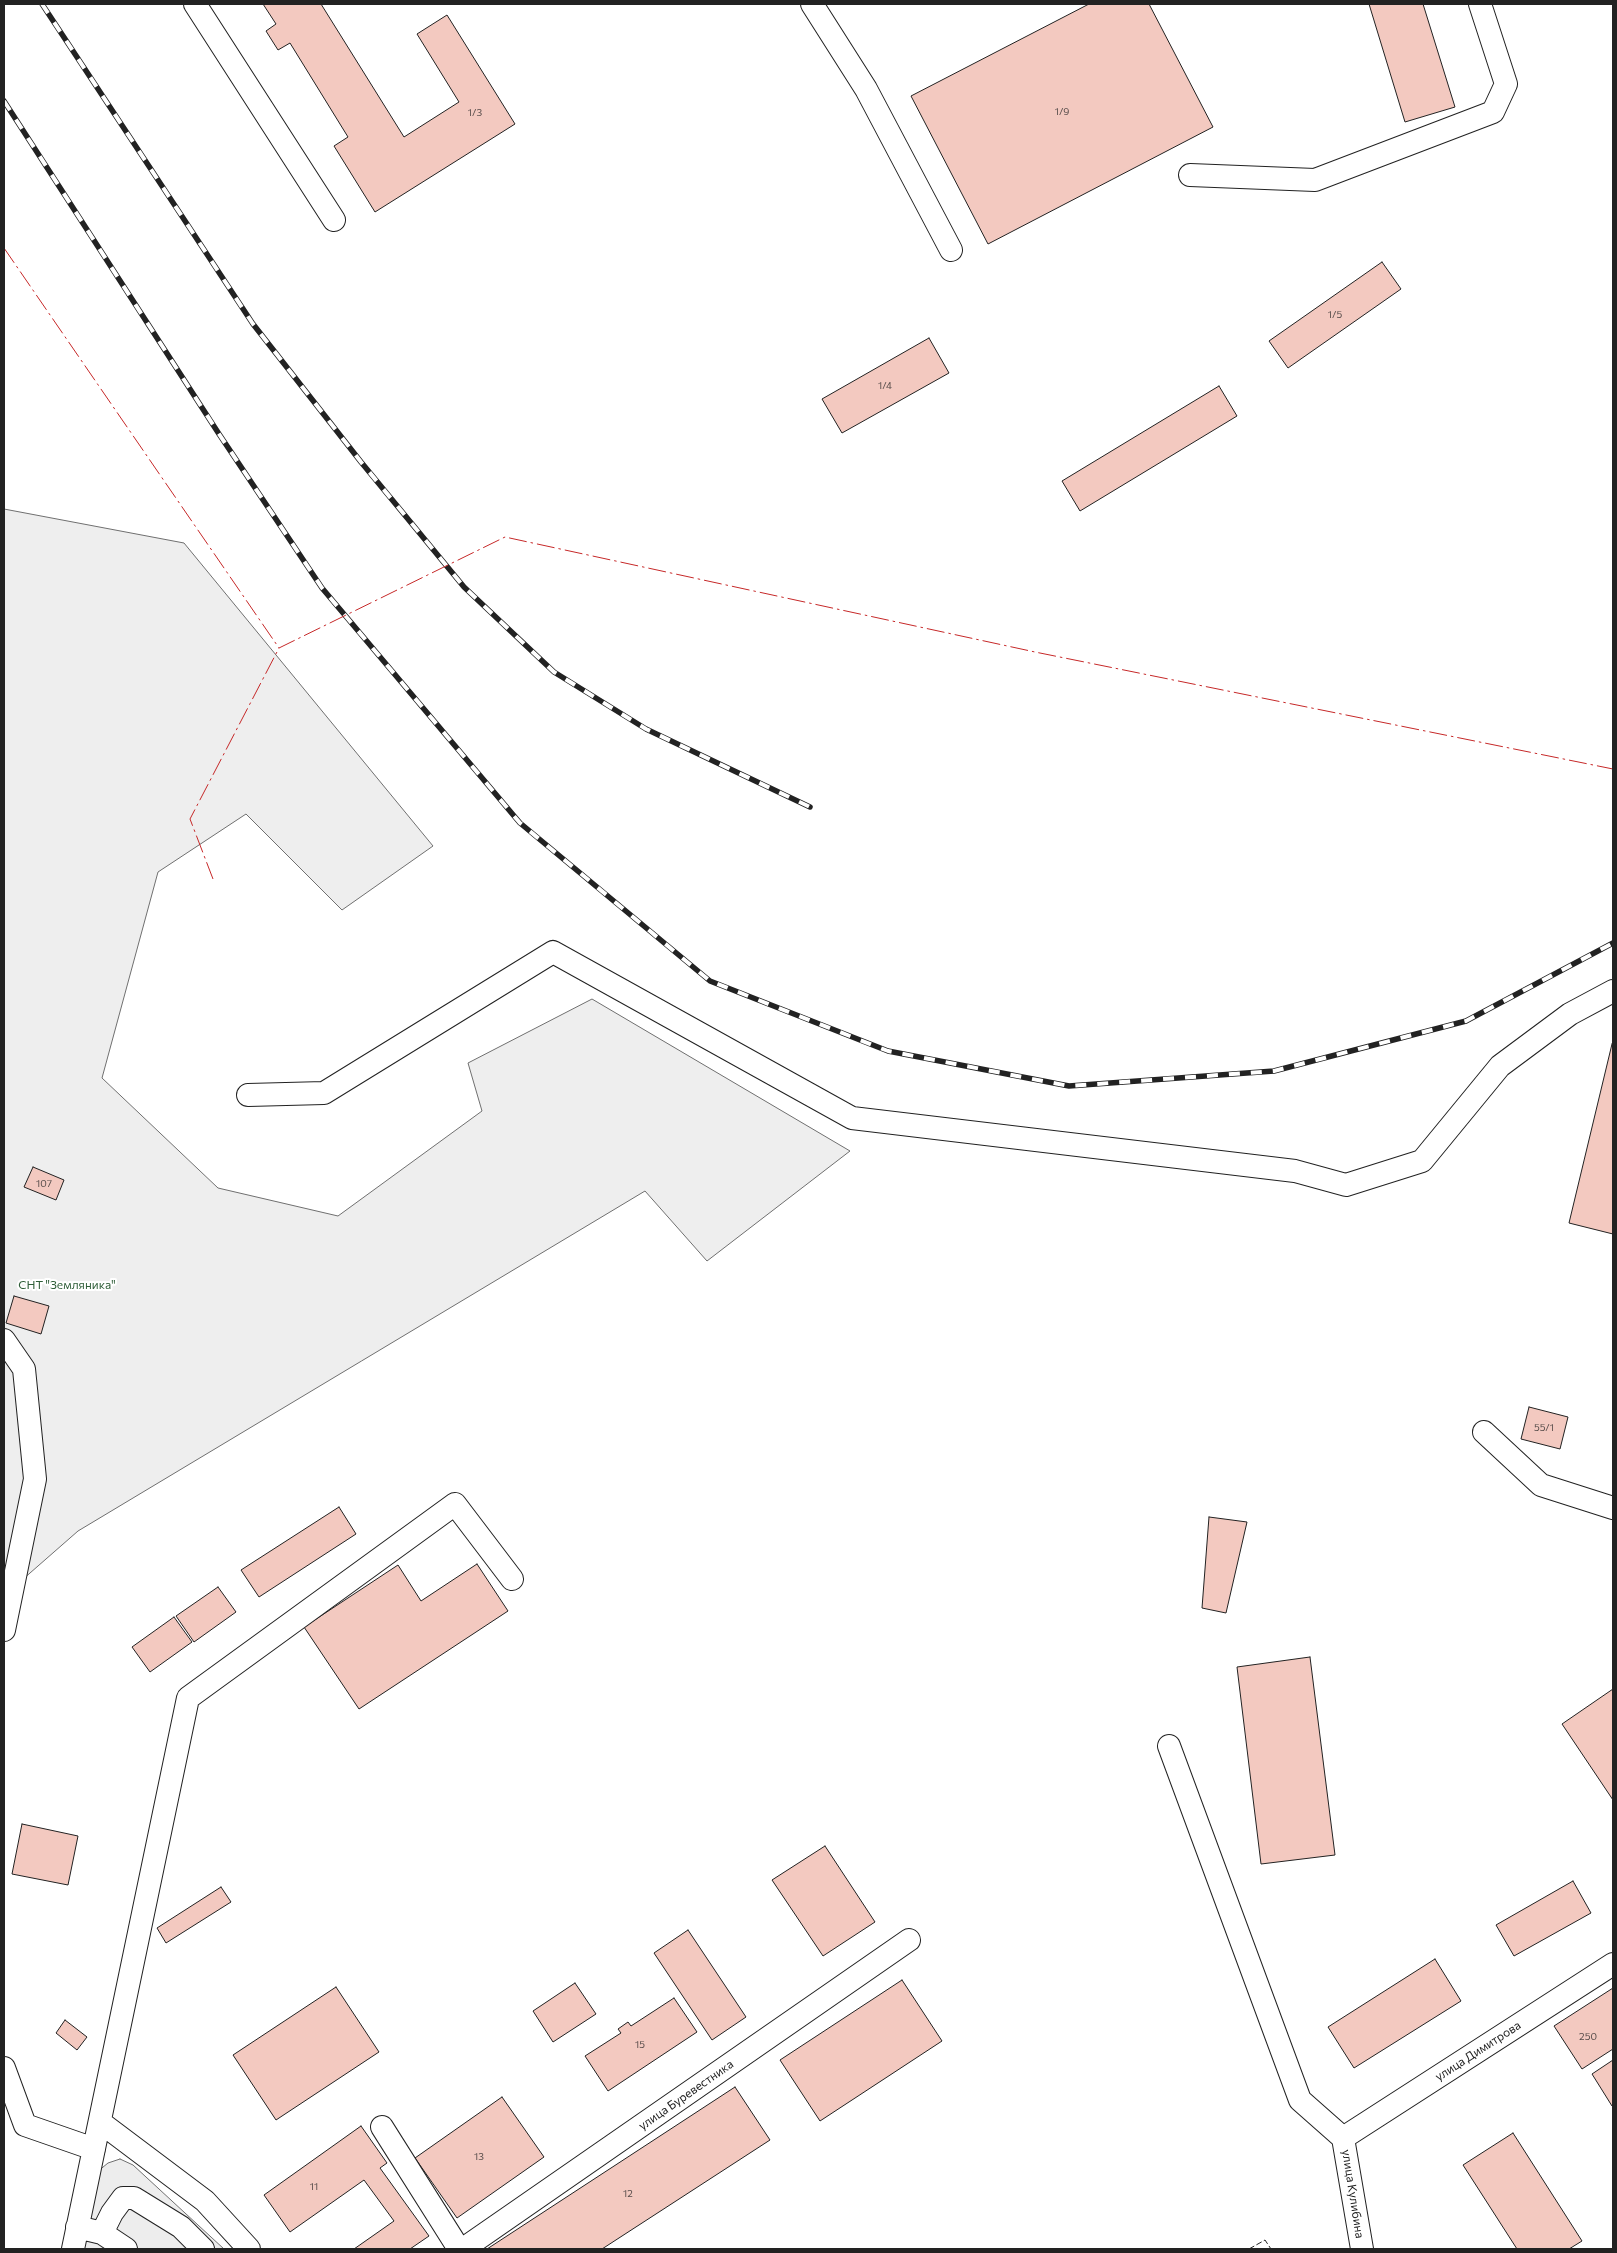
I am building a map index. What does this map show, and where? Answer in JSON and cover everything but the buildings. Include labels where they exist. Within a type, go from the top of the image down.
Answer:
[{"type":"street","points":[[195,4],[334,220]]},
{"type":"street","points":[[812,4],[866,89],[951,250]]},
{"type":"street","points":[[1190,175],[1315,180],[1493,112],[1506,84],[1480,4]]},
{"type":"street","points":[[248,1095],[324,1093],[553,952],[852,1118],[1295,1171],[1346,1185],[1422,1161],[1500,1066],[1570,1014],[1613,991]]},
{"type":"street","points":[[4,1340],[24,1369],[36,1479],[4,1630]]},
{"type":"street","points":[[1484,1432],[1541,1485],[1613,1508]]},
{"type":"street","points":[[72,2249],[188,1698],[455,1504],[512,1579]]},
{"type":"street","points":[[1168,1746],[1300,2100],[1344,2138]]},
{"type":"street","name":"улица Буревестника","points":[[461,2249],[909,1940]]},
{"type":"street","name":"улица Димитрова","points":[[1344,2138],[1613,1964]]},
{"type":"street","points":[[4,2068],[25,2125],[94,2149]]},
{"type":"street","points":[[100,2122],[205,2202],[249,2249]]},
{"type":"street","points":[[382,2128],[461,2249]]},
{"type":"street","name":"улица Кулибина","points":[[1344,2138],[1362,2249]]},
{"type":"street","points":[[102,2233],[122,2198],[134,2198],[181,2227],[203,2249]]},
{"type":"street","points":[[77,2227],[102,2233],[126,2249]]},
{"type":"green space","name":"СНТ \"Земляника\"","points":[[4,509],[184,543],[433,846],[342,910],[246,814],[158,872],[102,1078],[218,1188],[338,1216],[482,1111],[468,1063],[592,999],[850,1151],[707,1261],[645,1191],[78,1531],[14,1587],[4,1630]]},
{"type":"shaded area","points":[[120,2159],[133,2165],[224,2249],[79,2249],[97,2172],[108,2163]]},
{"type":"railway","points":[[42,4],[253,324],[361,462],[464,587],[554,672],[646,729],[810,807]]},
{"type":"railway","points":[[4,101],[219,434],[322,588],[520,823],[710,981],[888,1051],[1069,1086],[1274,1071],[1466,1021],[1613,943]]},
{"type":"fence","points":[[1249,2249],[1265,2240],[1271,2249]]},
{"type":"power","points":[[4,248],[279,648]]},
{"type":"power","points":[[213,879],[190,819],[279,648],[505,537],[1035,652],[1613,769]]}]
